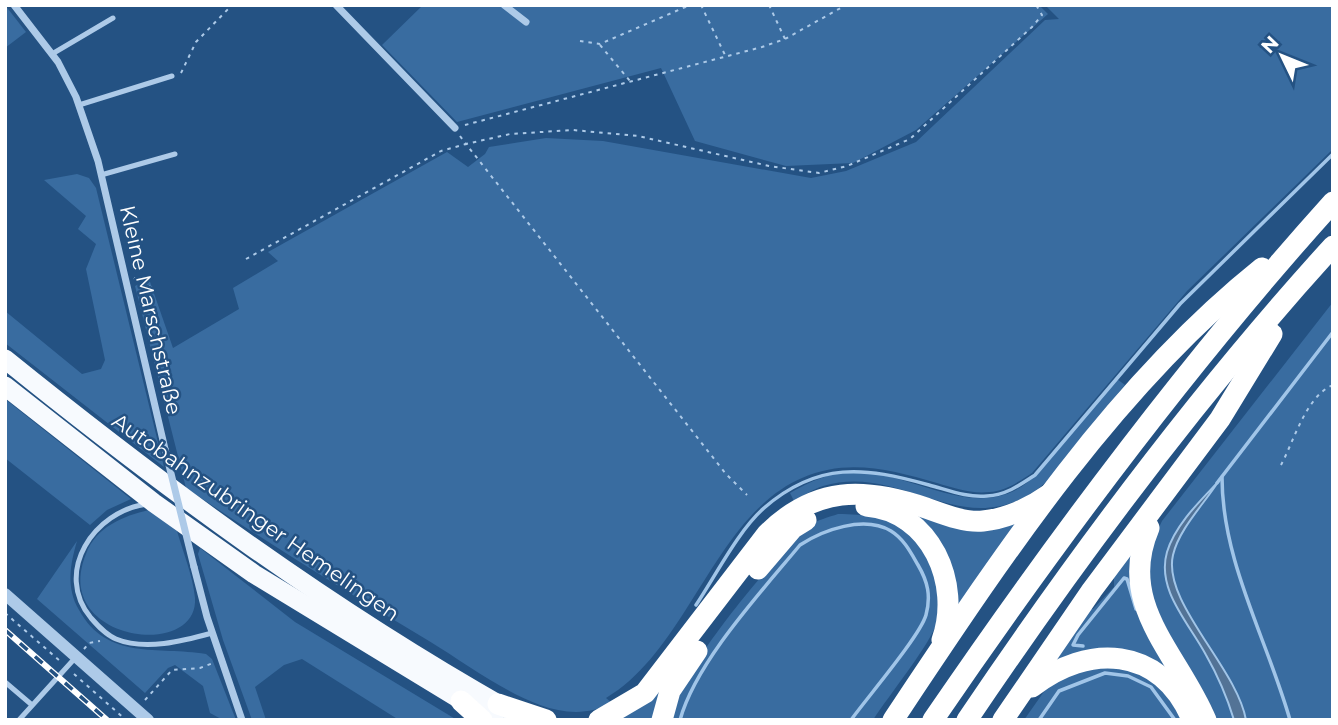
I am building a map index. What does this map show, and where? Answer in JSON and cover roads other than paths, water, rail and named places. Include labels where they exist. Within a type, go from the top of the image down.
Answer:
[{"type":"highway","points":[[933,720],[1092,498],[1231,319],[1333,202]]},
{"type":"highway","points":[[893,720],[1064,479],[1121,407],[1174,348],[1235,290],[1300,239]]},
{"type":"highway","points":[[967,720],[1094,541],[1289,296],[1333,246]]},
{"type":"highway","points":[[1003,720],[1093,590],[1160,504],[1227,408],[1264,349],[1289,296]]},
{"type":"highway","name":"Autobahnzubringer Hemelingen","points":[[5,359],[98,435],[290,574],[496,712]]},
{"type":"highway","name":"Autobahnzubringer Hemelingen","points":[[5,386],[153,503],[283,593],[461,701],[526,720]]},
{"type":"highway","points":[[599,720],[645,693],[767,534],[783,518],[807,504],[831,495],[859,493],[902,500],[959,519],[981,522],[1024,509],[1041,500],[1064,479]]},
{"type":"highway","points":[[1160,504],[1141,549],[1139,585],[1153,627],[1186,676],[1206,720]]},
{"type":"highway","points":[[662,720],[670,691],[682,670],[772,552],[793,528],[831,506],[875,507],[886,511],[916,527],[931,544],[948,582],[949,608],[946,629],[934,659]]},
{"type":"highway","points":[[1017,699],[1053,671],[1087,659],[1116,657],[1141,665],[1165,680],[1182,697],[1192,720]]},
{"type":"highway","points":[[461,701],[482,720]]},
{"type":"highway","points":[[496,712],[546,720]]},
{"type":"street","name":"Kleine Marschstraße","points":[[14,5],[52,54],[79,105],[101,175],[194,568],[212,633],[242,720]]},
{"type":"street","points":[[504,5],[526,22]]},
{"type":"street","points":[[337,6],[455,128]]},
{"type":"street","points":[[5,594],[148,720]]},
{"type":"lane","points":[[52,54],[113,18]]},
{"type":"lane","points":[[79,105],[172,76]]},
{"type":"lane","points":[[101,175],[175,154]]},
{"type":"lane","points":[[153,503],[132,506],[115,514],[98,528],[81,550],[74,575],[83,608],[99,627],[115,639],[163,643],[212,633]]},
{"type":"lane","points":[[19,720],[76,657]]},
{"type":"lane","points":[[5,682],[32,705]]},
{"type":"waterway","points":[[696,605],[736,541],[754,518],[784,493],[804,482],[823,475],[863,472],[884,474],[980,496],[1007,492],[1035,475],[1180,304],[1333,154]]},
{"type":"waterway","points":[[1217,483],[1333,332]]},
{"type":"waterway","points":[[1222,477],[1224,509],[1237,570],[1290,720]]},
{"type":"waterway","points":[[680,720],[700,675],[731,628],[800,545],[820,534],[844,526],[869,524],[891,531],[903,542],[924,577],[928,602],[922,625],[851,720]]},
{"type":"waterway","points":[[1083,646],[1073,645],[1124,578],[1127,579],[1136,609]]},
{"type":"waterway","points":[[1039,720],[1059,691],[1105,673],[1128,676],[1151,687],[1175,720]]},
{"type":"railway","points":[[5,630],[107,720]]}]
